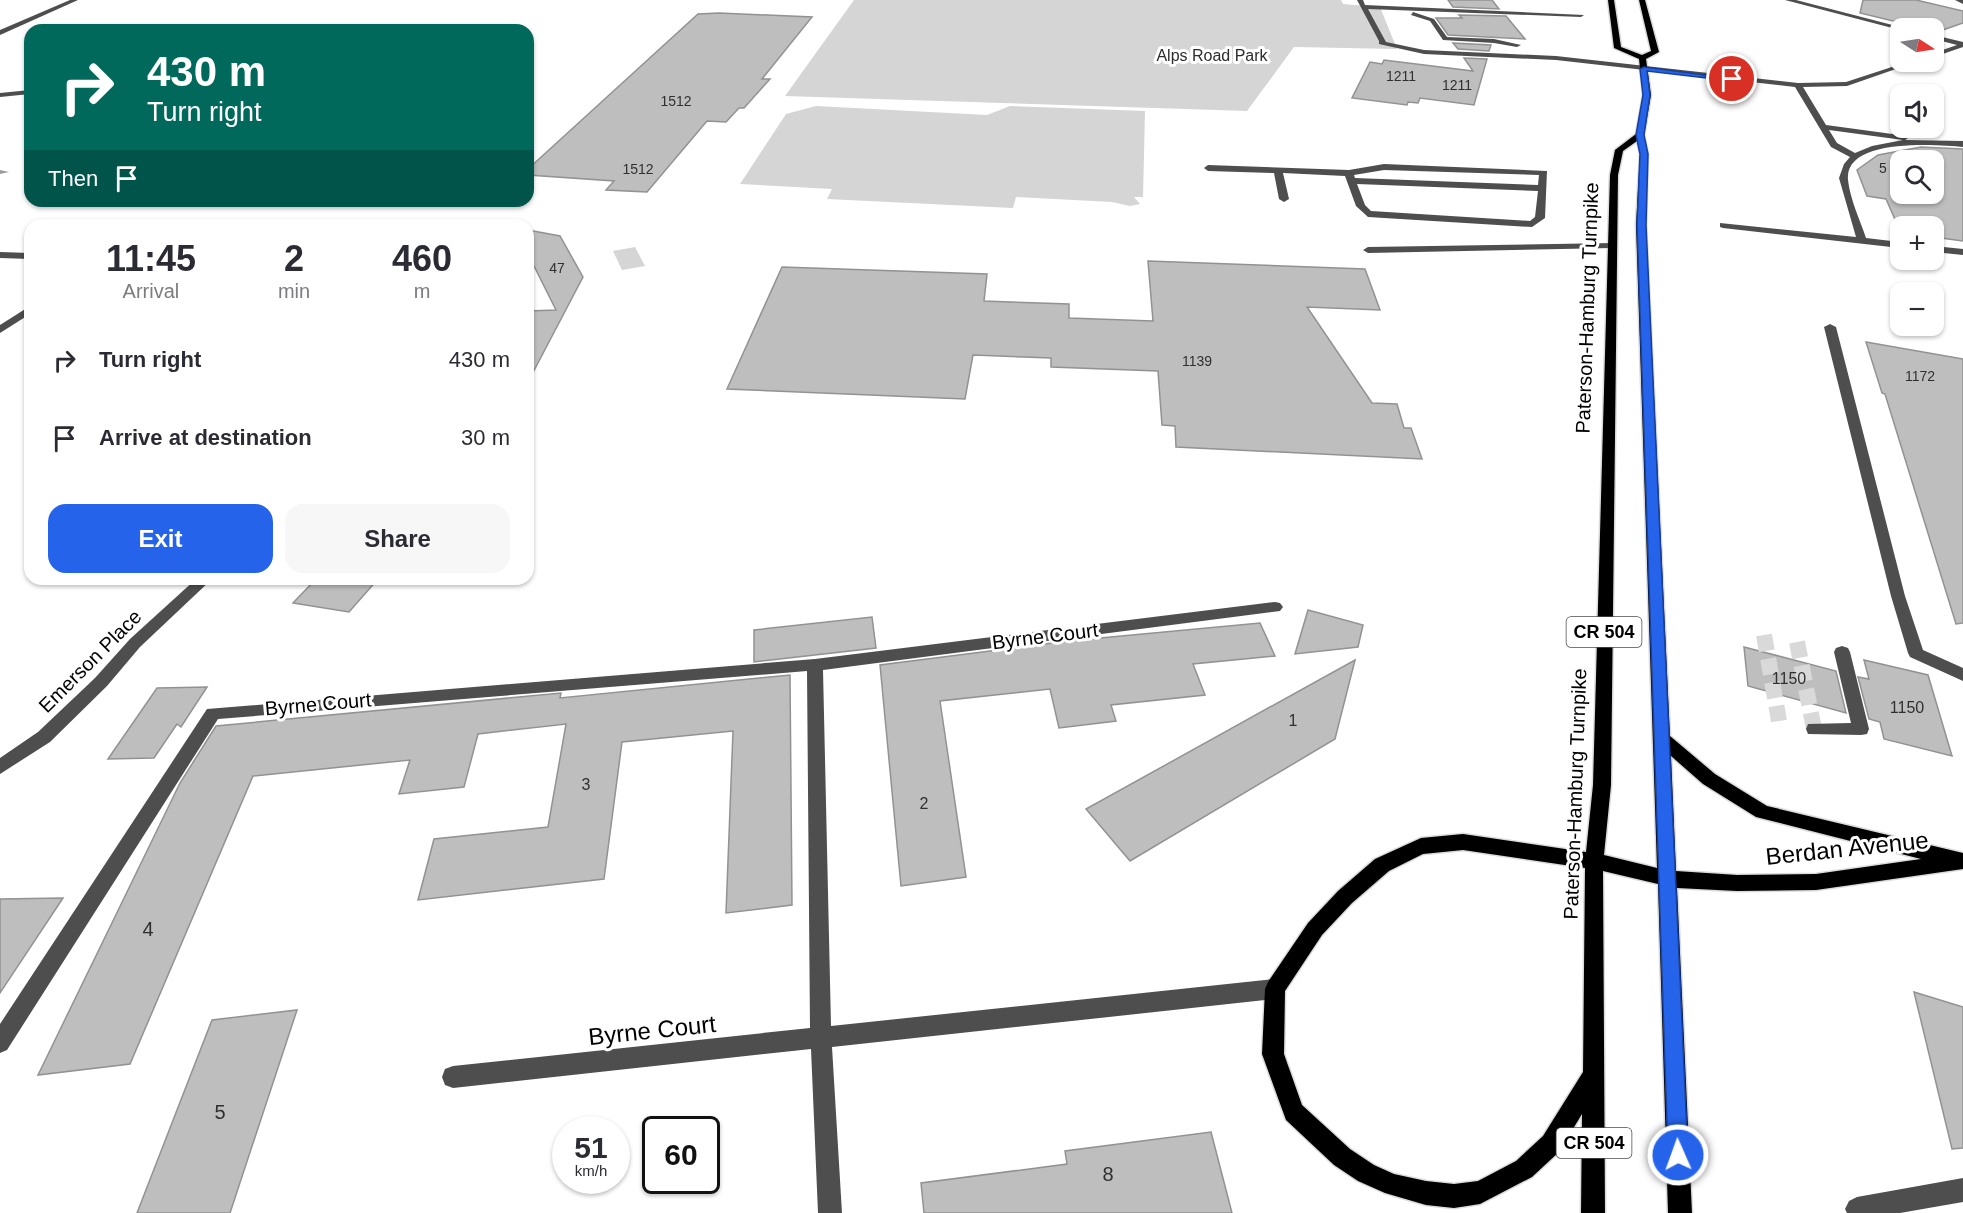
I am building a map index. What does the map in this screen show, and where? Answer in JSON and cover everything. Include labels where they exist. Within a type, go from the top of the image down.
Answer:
[{"type":"main road","points":[[1611,0],[1618,48],[1642,58],[1655,52],[1642,0]]},
{"type":"main road","name":"CR 504","points":[[1642,58],[1647,95],[1640,135],[1644,154],[1641,225],[1661,738],[1669,879],[1680,1213]]},
{"type":"main road","name":"Paterson-Hamburg Turnpike","points":[[1593,1213],[1594,861],[1602,785],[1614,175],[1620,150],[1640,135]]},
{"type":"main road","points":[[1661,738],[1709,779],[1762,812],[1963,861]]},
{"type":"main road","name":"Berdan Avenue","points":[[1275,989],[1315,929],[1345,897],[1382,865],[1421,846],[1463,842],[1594,861],[1669,879],[1737,883],[1816,882],[1963,861]]},
{"type":"main road","points":[[1275,989],[1273,1054],[1294,1112],[1342,1157],[1366,1173],[1393,1185],[1426,1193],[1454,1196],[1480,1192],[1524,1169],[1551,1144],[1595,1072]]},
{"type":"street","points":[[0,33],[75,0]]},
{"type":"street","points":[[1788,0],[1890,25]]},
{"type":"street","points":[[1958,0],[1963,2]]},
{"type":"street","points":[[1361,4],[1581,15]]},
{"type":"street","points":[[1361,4],[1383,41],[1381,44],[1424,52],[1556,58],[1798,85],[1853,82],[1890,70]]},
{"type":"street","points":[[1413,14],[1432,20],[1445,39],[1494,40],[1517,45]]},
{"type":"street","points":[[1944,40],[1963,45]]},
{"type":"street","points":[[1944,52],[1963,45]]},
{"type":"street","points":[[1798,85],[1834,145],[1854,156]]},
{"type":"street","points":[[0,95],[24,93]]},
{"type":"street","points":[[1824,127],[1963,144]]},
{"type":"street","points":[[1862,241],[1843,178],[1844,167],[1854,156],[1881,146],[1935,142]]},
{"type":"street","points":[[1384,167],[1544,173],[1540,218],[1532,224],[1368,214],[1361,206],[1351,177],[1384,167]]},
{"type":"street","points":[[1208,168],[1543,188]]},
{"type":"street","points":[[1278,171],[1284,199]]},
{"type":"street","points":[[1724,225],[1890,244]]},
{"type":"street","points":[[1368,250],[1611,245]]},
{"type":"street","points":[[1944,250],[1963,252]]},
{"type":"street","points":[[0,255],[24,256]]},
{"type":"street","points":[[0,330],[24,313]]},
{"type":"street","points":[[1830,327],[1898,596],[1916,653],[1963,675]]},
{"type":"street","name":"Emerson Place","points":[[0,767],[44,737],[101,682],[135,643],[198,585]]},
{"type":"street","name":"Byrne Court","points":[[0,1043],[213,713],[815,664],[1275,606]]},
{"type":"street","points":[[1814,729],[1861,729],[1842,652]]},
{"type":"street","points":[[815,664],[821,1038],[830,1213]]},
{"type":"street","name":"Byrne Court","points":[[453,1077],[1275,989]]},
{"type":"street","points":[[1857,1209],[1963,1190]]},
{"type":"green space","name":"Alps Road Park","points":[[854,0],[1341,0],[1343,4],[1380,7],[1397,49],[1294,47],[1247,111],[785,96]]},
{"type":"green space","points":[[816,106],[987,115],[1010,106],[1145,111],[1143,197],[1134,197],[1140,204],[1130,206],[1112,202],[1016,197],[1013,208],[827,199],[832,189],[740,184],[786,114]]},
{"type":"green space","points":[[635,247],[645,266],[622,270],[613,251]]},
{"type":"building","points":[[1448,0],[1492,0],[1499,9],[1453,7]]},
{"type":"building","points":[[1863,0],[1916,0],[1963,11],[1963,23],[1944,30],[1944,18],[1890,18],[1890,20],[1860,13]]},
{"type":"building","points":[[698,14],[812,17],[762,79],[770,79],[744,108],[739,108],[726,122],[707,121],[647,192],[606,190],[614,181],[534,175],[534,164]]},
{"type":"building","points":[[1459,15],[1506,16],[1525,39],[1448,35],[1436,18],[1462,18]]},
{"type":"building","points":[[1453,43],[1491,45],[1489,51],[1458,49]]},
{"type":"building","points":[[1464,58],[1487,59],[1474,105],[1420,98],[1418,103],[1408,102],[1407,105],[1352,98],[1370,62],[1382,64],[1384,60],[1473,71]]},
{"type":"building","points":[[1921,147],[1963,149],[1963,241],[1944,238],[1944,216],[1893,216],[1886,199],[1867,196],[1857,170],[1878,155],[1890,153],[1890,204],[1944,204],[1944,150],[1905,150]]},
{"type":"building","points":[[534,231],[560,236],[583,277],[534,371],[534,311],[556,310],[534,266]]},
{"type":"building","points":[[1148,261],[1365,269],[1380,310],[1307,307],[1372,403],[1397,404],[1404,428],[1411,428],[1422,459],[1176,447],[1175,426],[1162,425],[1158,371],[1051,367],[1051,358],[973,355],[965,399],[727,389],[782,267],[987,274],[984,301],[1069,304],[1069,318],[1153,321]]},
{"type":"building","points":[[1866,342],[1963,359],[1963,623],[1956,624],[1885,394],[1882,393]]},
{"type":"building","points":[[310,585],[373,585],[349,612],[293,603]]},
{"type":"building","points":[[1308,610],[1363,625],[1358,647],[1295,654]]},
{"type":"building","points":[[872,617],[876,648],[754,662],[754,630]]},
{"type":"building","points":[[1260,623],[1275,656],[1193,664],[1205,695],[1111,705],[1116,721],[1059,728],[1050,689],[940,701],[966,877],[901,886],[880,665],[1068,641]]},
{"type":"building","points":[[1744,647],[1836,671],[1846,713],[1748,686]]},
{"type":"building","points":[[1355,660],[1335,739],[1130,861],[1086,809]]},
{"type":"building","points":[[1864,660],[1928,675],[1952,756],[1884,739],[1880,722],[1869,719],[1858,677],[1869,679]]},
{"type":"building","points":[[790,675],[792,905],[726,913],[733,731],[622,742],[604,879],[418,900],[434,839],[548,827],[566,724],[478,734],[464,787],[399,794],[410,760],[253,776],[130,1064],[38,1075],[180,783],[216,726],[561,693],[560,698]]},
{"type":"building","points":[[207,687],[181,727],[177,724],[154,758],[108,759],[157,688]]},
{"type":"building","points":[[63,898],[0,993],[0,899]]},
{"type":"building","points":[[1914,992],[1963,1007],[1963,1148],[1952,1149]]},
{"type":"building","points":[[297,1010],[230,1213],[137,1213],[212,1020]]},
{"type":"building","points":[[1211,1132],[1232,1213],[924,1213],[921,1183],[1067,1164],[1065,1151]]},
{"type":"waterway","points":[[0,172],[6,172]]},
{"type":"tunnel","points":[[1764,635],[1779,721]]},
{"type":"tunnel","points":[[1797,642],[1814,729]]},
{"type":"route","points":[[1678,1155],[1672,947],[1655,603],[1641,225],[1644,154],[1640,135],[1646,112],[1644,69],[1732,79]]}]
